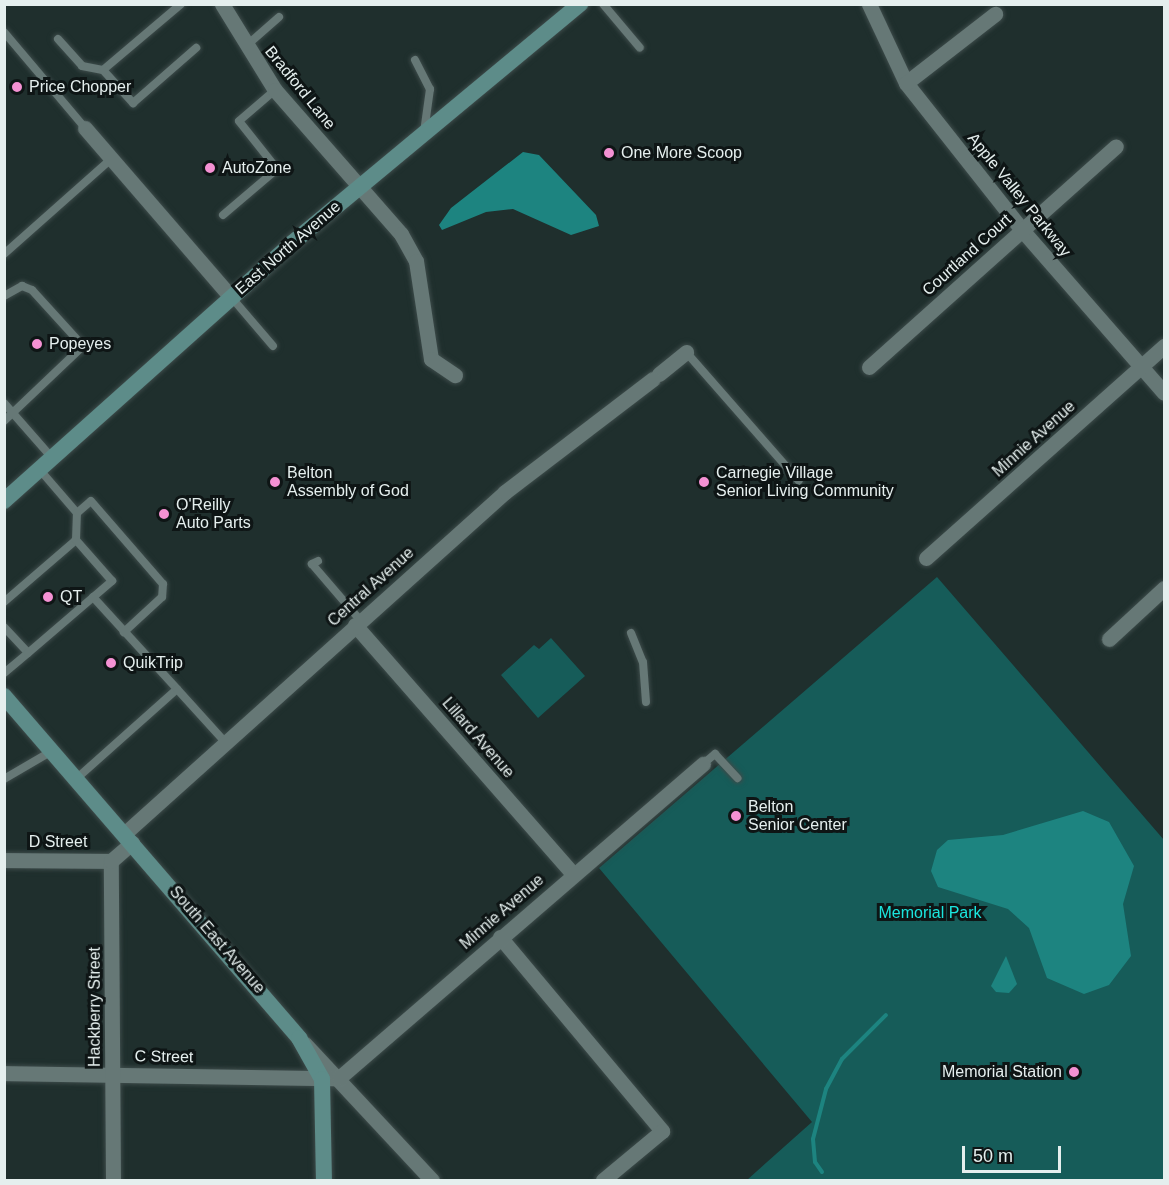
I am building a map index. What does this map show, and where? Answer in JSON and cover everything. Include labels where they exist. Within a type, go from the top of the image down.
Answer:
[{"type":"main road","name":"East North Avenue","points":[[4,501],[231,297],[573,7]]},
{"type":"main road","name":"South East Avenue","points":[[4,696],[299,1038]]},
{"type":"main road","points":[[299,1038],[322,1079],[324,1180]]},
{"type":"street","name":"Bradford Lane","points":[[222,4],[244,47],[275,90],[400,234],[416,261],[430,359],[454,375]]},
{"type":"street","name":"Apple Valley Parkway","points":[[869,4],[906,83],[1022,230],[1164,393]]},
{"type":"street","points":[[906,83],[995,14]]},
{"type":"street","points":[[85,128],[231,297]]},
{"type":"street","name":"Courtland Court","points":[[868,367],[1116,146]]},
{"type":"street","name":"Minnie Avenue","points":[[926,558],[1164,346]]},
{"type":"street","name":"Central Avenue","points":[[128,839],[225,742],[506,492],[686,352]]},
{"type":"street","points":[[1109,639],[1164,588]]},
{"type":"street","name":"Lillard Avenue","points":[[358,623],[573,874]]},
{"type":"street","name":"Minnie Avenue","points":[[339,1078],[703,764]]},
{"type":"street","points":[[111,861],[128,839]]},
{"type":"street","name":"D Street","points":[[4,860],[111,861]]},
{"type":"street","name":"Hackberry Street","points":[[111,861],[113,1180]]},
{"type":"street","points":[[500,937],[662,1131],[603,1180]]},
{"type":"street","name":"South East Avenue","points":[[299,1038],[339,1078],[432,1180]]},
{"type":"street","name":"C Street","points":[[4,1073],[322,1079]]},
{"type":"street","points":[[322,1079],[339,1078]]},
{"type":"lane","points":[[103,70],[181,4]]},
{"type":"lane","points":[[603,4],[640,48]]},
{"type":"lane","points":[[244,47],[279,17]]},
{"type":"lane","points":[[4,32],[85,128]]},
{"type":"lane","points":[[58,39],[82,66],[103,70],[133,104],[196,48]]},
{"type":"lane","points":[[416,60],[430,89],[423,134]]},
{"type":"lane","points":[[223,216],[278,169],[239,121],[275,90]]},
{"type":"lane","points":[[4,254],[112,158]]},
{"type":"lane","points":[[4,296],[22,286],[32,290],[83,346],[4,421]]},
{"type":"lane","points":[[231,297],[273,346]]},
{"type":"lane","points":[[686,352],[799,481]]},
{"type":"lane","points":[[4,403],[53,459]]},
{"type":"lane","points":[[4,673],[112,581],[76,540],[77,513],[40,470]]},
{"type":"lane","points":[[77,513],[91,501],[163,584],[162,597],[124,632]]},
{"type":"lane","points":[[4,602],[76,540]]},
{"type":"lane","points":[[318,561],[312,564],[358,623]]},
{"type":"lane","points":[[93,597],[225,742]]},
{"type":"lane","points":[[4,627],[27,653]]},
{"type":"lane","points":[[631,633],[643,662],[646,702]]},
{"type":"lane","points":[[76,778],[177,689]]},
{"type":"lane","points":[[4,779],[52,750]]},
{"type":"lane","points":[[703,764],[715,754],[737,778]]},
{"type":"green space","name":"Memorial Park","points":[[937,577],[1164,840],[1164,1180],[747,1180],[812,1122],[599,868]]},
{"type":"green space","points":[[551,638],[585,676],[538,718],[501,675],[534,645],[539,649]]},
{"type":"shaded area","points":[[523,152],[539,155],[596,215],[599,226],[571,235],[513,209],[486,212],[442,230],[439,225],[451,208]]},
{"type":"shaded area","points":[[1083,811],[1109,822],[1134,866],[1123,904],[1131,956],[1109,985],[1084,994],[1047,978],[1029,928],[1008,909],[938,887],[931,871],[937,850],[948,840],[1003,835]]},
{"type":"shaded area","points":[[1006,956],[1017,984],[1009,993],[996,992],[991,986]]},
{"type":"waterway","points":[[822,1172],[815,1162],[813,1139],[826,1089],[842,1059],[886,1015]]},
{"type":"place","name":"Price Chopper","points":[[17,87]]},
{"type":"place","name":"One More Scoop","points":[[609,153]]},
{"type":"place","name":"AutoZone","points":[[210,168]]},
{"type":"place","name":"Popeyes","points":[[37,344]]},
{"type":"place","name":"Belton Assembly of God","points":[[275,482]]},
{"type":"place","name":"Carnegie Village Senior Living Community","points":[[704,482]]},
{"type":"place","name":"O'Reilly Auto Parts","points":[[164,514]]},
{"type":"place","name":"QT","points":[[48,597]]},
{"type":"place","name":"QuikTrip","points":[[111,663]]},
{"type":"place","name":"Belton Senior Center","points":[[736,816]]},
{"type":"place","name":"Memorial Station","points":[[1074,1072]]}]
